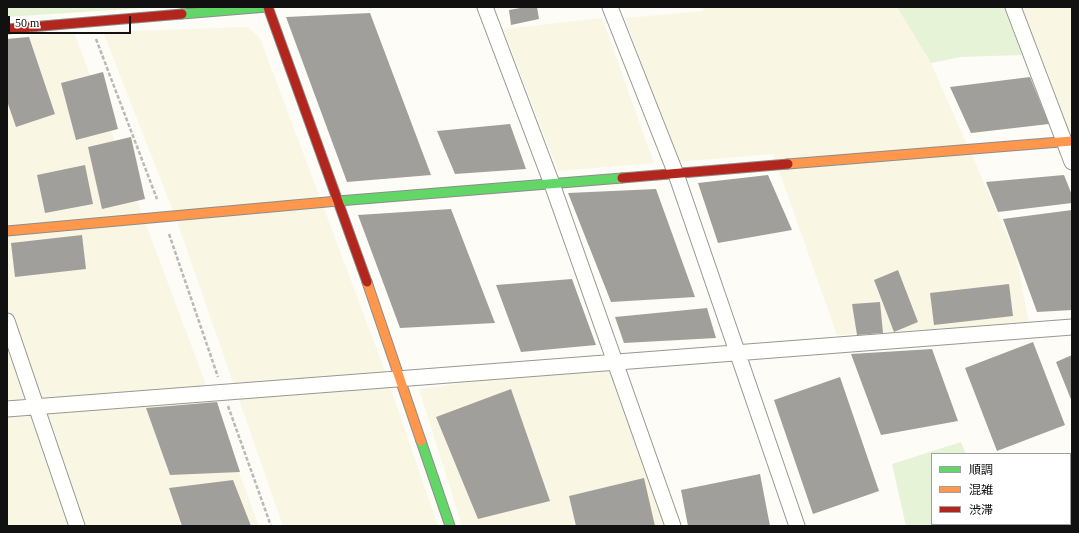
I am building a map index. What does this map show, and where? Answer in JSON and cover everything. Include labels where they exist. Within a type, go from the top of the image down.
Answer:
[{"type":"street","points":[[7,29],[267,7],[339,201],[450,526]]},
{"type":"street","points":[[485,7],[552,184],[617,363],[673,526]]},
{"type":"street","points":[[610,7],[676,174],[797,526]]},
{"type":"street","points":[[1013,7],[1068,142],[1072,162]]},
{"type":"street","points":[[7,231],[339,201],[1068,142]]},
{"type":"street","points":[[7,321],[77,526]]},
{"type":"street","points":[[7,409],[1072,328]]},
{"type":"path","points":[[90,22],[163,217],[271,526]]},
{"type":"shaded area","points":[[704,7],[897,7],[931,63],[1016,255],[1029,323],[837,335],[773,154],[677,162],[625,18],[703,11]]},
{"type":"shaded area","points":[[1022,7],[1072,7],[1072,139]]},
{"type":"shaded area","points":[[602,18],[654,163],[558,171],[503,29]]},
{"type":"shaded area","points":[[248,27],[260,38],[382,363],[438,526],[283,526],[175,216],[103,32]]},
{"type":"shaded area","points":[[74,32],[259,526],[7,526],[7,38]]},
{"type":"shaded area","points":[[617,363],[673,526],[462,526],[419,389]]},
{"type":"green space","points":[[7,7],[158,7],[7,17]]},
{"type":"green space","points":[[897,7],[1004,7],[1022,55],[961,57],[931,63]]},
{"type":"green space","points":[[961,442],[966,453],[931,453],[931,525],[993,526],[906,526],[892,464]]},
{"type":"building","points":[[537,7],[539,19],[511,25],[509,10]]},
{"type":"building","points":[[370,13],[431,175],[347,182],[286,17]]},
{"type":"building","points":[[29,37],[55,114],[16,127],[7,101],[7,39]]},
{"type":"building","points":[[103,72],[118,129],[76,140],[61,83]]},
{"type":"building","points":[[1030,77],[1049,124],[971,133],[950,87]]},
{"type":"building","points":[[510,124],[526,169],[455,174],[437,131]]},
{"type":"building","points":[[131,137],[145,199],[102,209],[88,147]]},
{"type":"building","points":[[85,165],[93,204],[45,213],[37,175]]},
{"type":"building","points":[[768,175],[792,230],[718,243],[698,183]]},
{"type":"building","points":[[1064,175],[1072,195],[1072,203],[998,212],[986,182]]},
{"type":"building","points":[[656,189],[695,297],[611,302],[568,193]]},
{"type":"building","points":[[451,209],[495,323],[400,328],[358,215]]},
{"type":"building","points":[[1072,210],[1072,310],[1037,312],[1003,219]]},
{"type":"building","points":[[82,235],[86,269],[15,277],[11,243]]},
{"type":"building","points":[[898,270],[918,322],[894,332],[874,280]]},
{"type":"building","points":[[572,279],[596,345],[521,352],[496,285]]},
{"type":"building","points":[[1009,284],[1013,316],[934,325],[930,293]]},
{"type":"building","points":[[880,302],[883,333],[857,335],[852,304]]},
{"type":"building","points":[[707,308],[716,338],[624,343],[615,317]]},
{"type":"building","points":[[1033,342],[1065,425],[997,451],[965,368]]},
{"type":"building","points":[[932,349],[958,421],[881,435],[851,354]]},
{"type":"building","points":[[1072,355],[1072,402],[1056,362]]},
{"type":"building","points":[[840,377],[879,491],[813,514],[774,400]]},
{"type":"building","points":[[511,389],[550,501],[478,519],[436,417]]},
{"type":"building","points":[[217,402],[240,472],[170,475],[146,408]]},
{"type":"building","points":[[760,474],[770,526],[688,526],[681,490]]},
{"type":"building","points":[[644,478],[655,526],[576,526],[569,496]]},
{"type":"building","points":[[233,480],[251,526],[182,526],[169,488]]},
{"type":"traffic: fast","points":[[182,14],[267,7]]},
{"type":"traffic: fast","points":[[338,201],[622,178]]},
{"type":"traffic: fast","points":[[421,441],[450,526]]},
{"type":"traffic: slow","points":[[788,164],[1072,141]]},
{"type":"traffic: slow","points":[[7,231],[338,201]]},
{"type":"traffic: slow","points":[[367,282],[421,441]]},
{"type":"traffic: jam","points":[[268,7],[367,282]]},
{"type":"traffic: jam","points":[[7,29],[182,14]]},
{"type":"traffic: jam","points":[[622,178],[788,164]]}]
